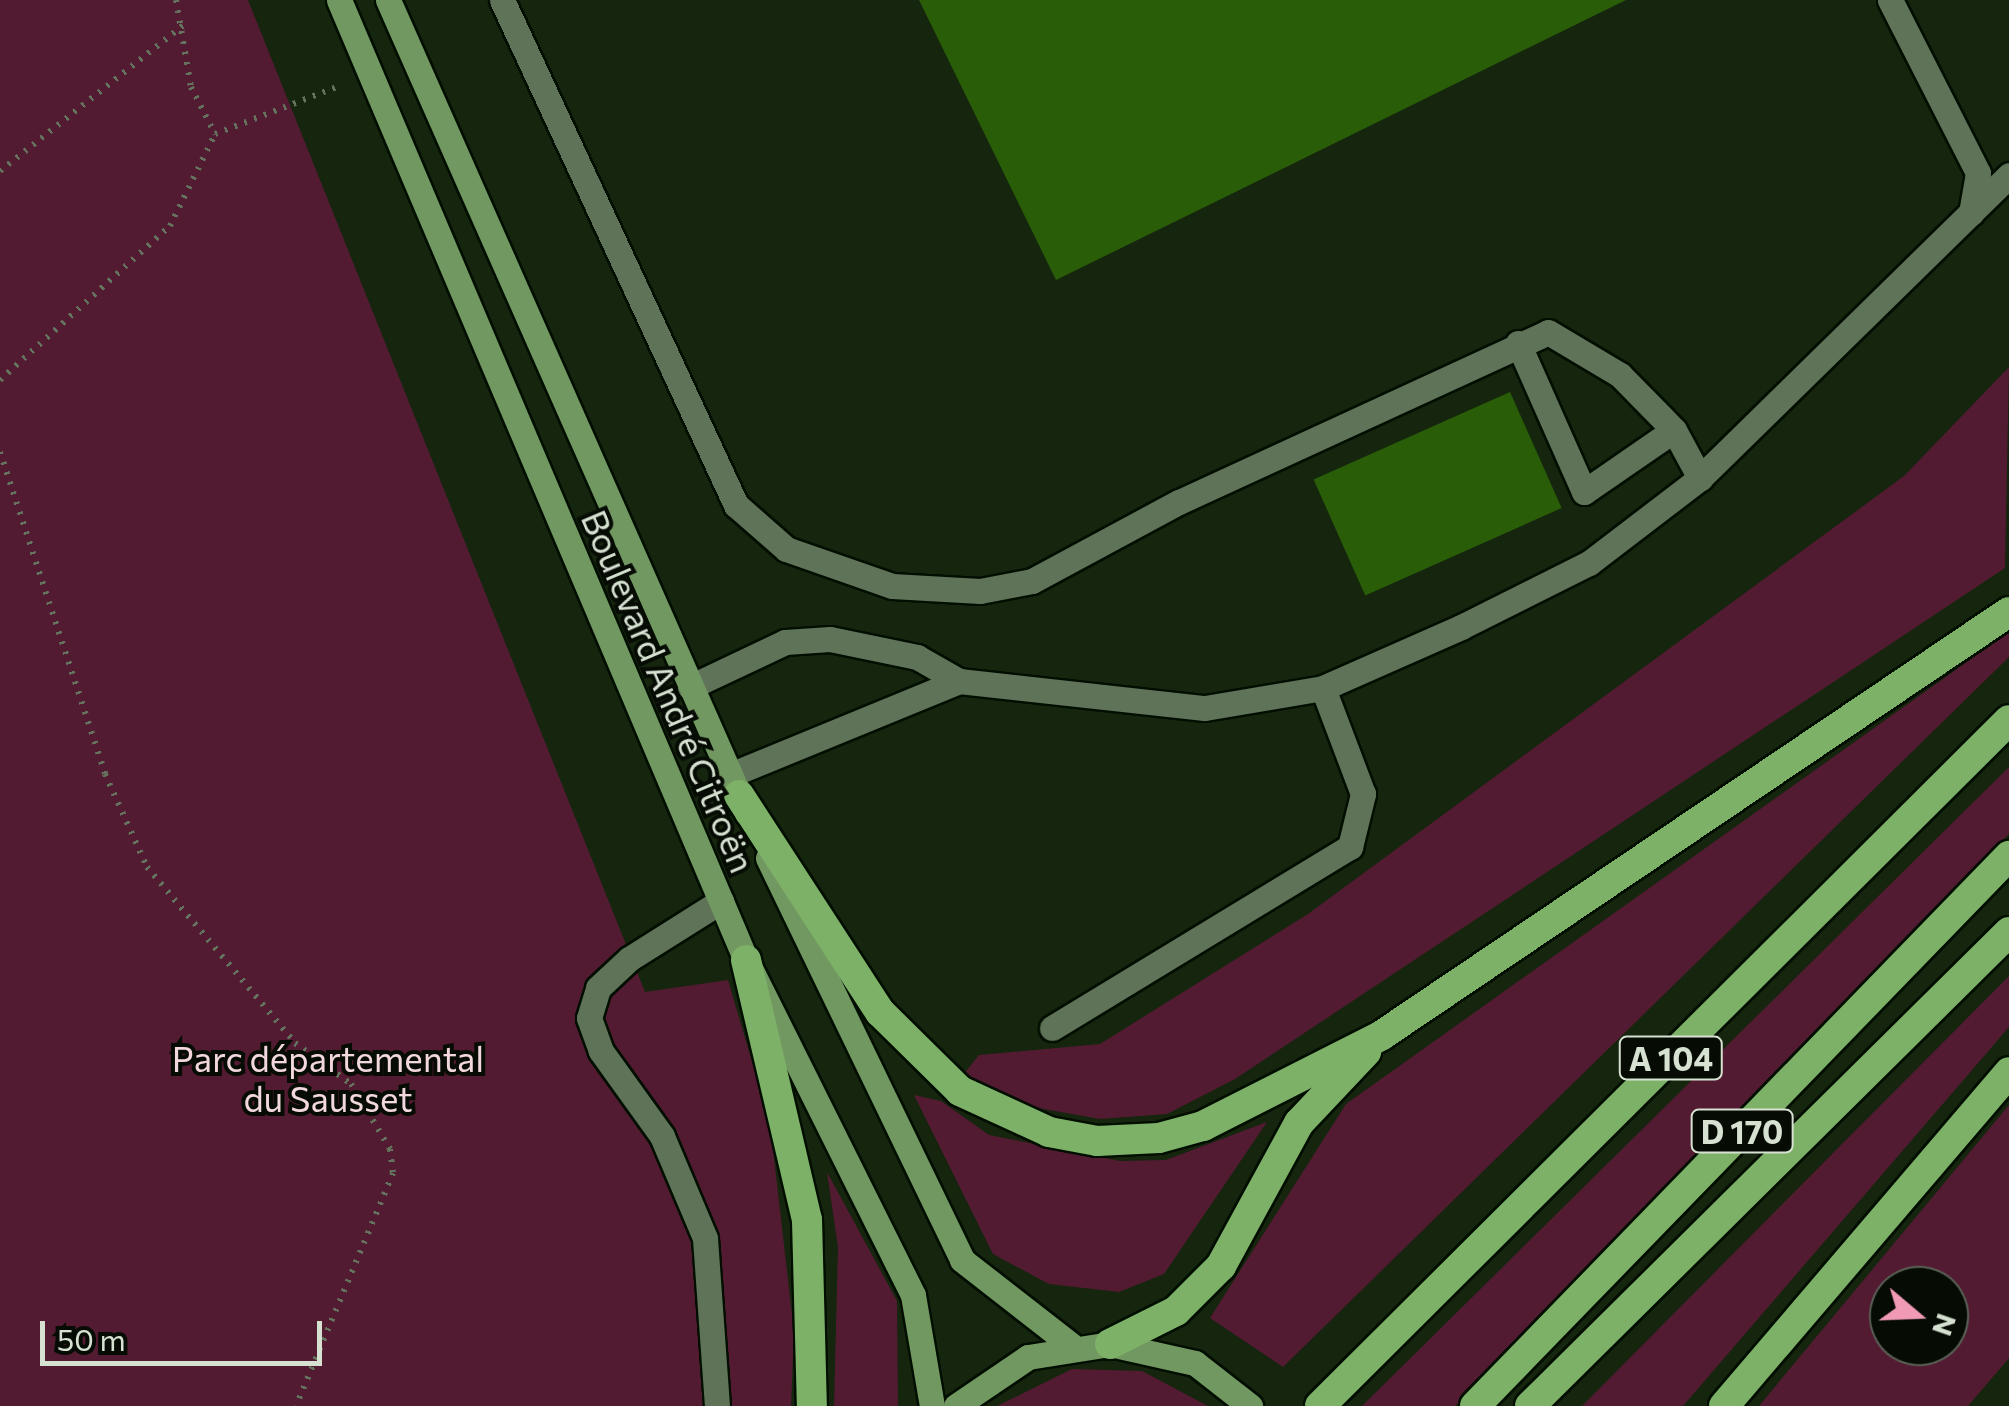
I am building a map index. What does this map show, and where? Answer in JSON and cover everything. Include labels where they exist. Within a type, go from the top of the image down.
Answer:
[{"type":"highway","points":[[734,785],[880,1012],[916,1054],[1001,1116],[1097,1142],[1160,1138],[1203,1126],[1382,1035],[2009,612]]},
{"type":"highway","name":"A 104","points":[[1325,1400],[2009,720]]},
{"type":"highway","name":"D 170","points":[[1476,1406],[2009,856]]},
{"type":"highway","points":[[1530,1406],[2009,932]]},
{"type":"highway","points":[[746,960],[807,1220],[812,1406]]},
{"type":"highway","points":[[1110,1344],[1176,1311],[1221,1266],[1300,1123],[1382,1035]]},
{"type":"highway","points":[[1724,1406],[2009,1072]]},
{"type":"main road","name":"Boulevard André Citroën","points":[[339,0],[366,75],[746,960],[912,1295],[932,1406]]},
{"type":"main road","name":"Boulevard André Citroën","points":[[388,0],[734,785],[962,1260],[1071,1344]]},
{"type":"main road","points":[[956,1406],[989,1375],[1071,1344],[1110,1344],[1195,1363],[1250,1406]]},
{"type":"lane","points":[[502,0],[736,505],[786,549],[892,586],[980,591],[1032,581],[1518,343],[1548,332],[1591,350],[1674,430],[1700,478]]},
{"type":"lane","points":[[1890,0],[1978,173],[1971,212]]},
{"type":"lane","points":[[690,687],[784,642],[830,638],[917,657],[959,681],[1205,708],[1323,688],[1589,563],[1700,478],[2009,175]]},
{"type":"lane","points":[[1518,343],[1584,492],[1674,430]]},
{"type":"lane","points":[[734,785],[959,681]]},
{"type":"lane","points":[[1052,1028],[1350,847],[1364,794],[1323,688]]},
{"type":"lane","points":[[716,1406],[705,1238],[662,1136],[601,1051],[590,1018],[598,988],[629,959],[721,902]]},
{"type":"path","points":[[176,0],[185,24],[190,87],[215,134]]},
{"type":"path","points":[[0,170],[185,24]]},
{"type":"path","points":[[0,380],[170,226],[215,134],[366,75]]},
{"type":"path","points":[[0,452],[105,774],[147,867],[294,1043],[351,1084],[390,1149],[393,1173],[296,1406]]},
{"type":"green space","name":"Parc départemental du Sausset","points":[[0,0],[248,0],[645,992],[728,980],[770,1123],[794,1332],[791,1406],[0,1406]]},
{"type":"green space","points":[[2009,367],[2005,568],[1235,1079],[1167,1114],[1100,1119],[1027,1106],[963,1075],[979,1055],[1100,1044],[1308,914],[1904,476]]},
{"type":"green space","points":[[2009,632],[2009,657],[1283,1367],[1210,1318],[1346,1104]]},
{"type":"green space","points":[[2009,767],[2009,834],[1455,1406],[1362,1406]]},
{"type":"green space","points":[[2009,976],[2009,1027],[1683,1406],[1582,1406]]},
{"type":"green space","points":[[914,1095],[941,1101],[989,1135],[1120,1161],[1166,1160],[1267,1122],[1164,1274],[1119,1292],[1049,1284],[993,1254]]},
{"type":"green space","points":[[2009,1105],[2009,1358],[1968,1406],[1759,1406],[1869,1274],[1869,1366],[1969,1366],[1969,1266],[1875,1266]]},
{"type":"green space","points":[[827,1172],[897,1301],[898,1406],[834,1406],[838,1247]]},
{"type":"green space","points":[[1072,1369],[1142,1371],[1208,1406],[997,1406]]},
{"type":"building","points":[[919,0],[1626,0],[1056,280]]},
{"type":"building","points":[[1510,392],[1562,508],[1365,595],[1314,479]]}]
